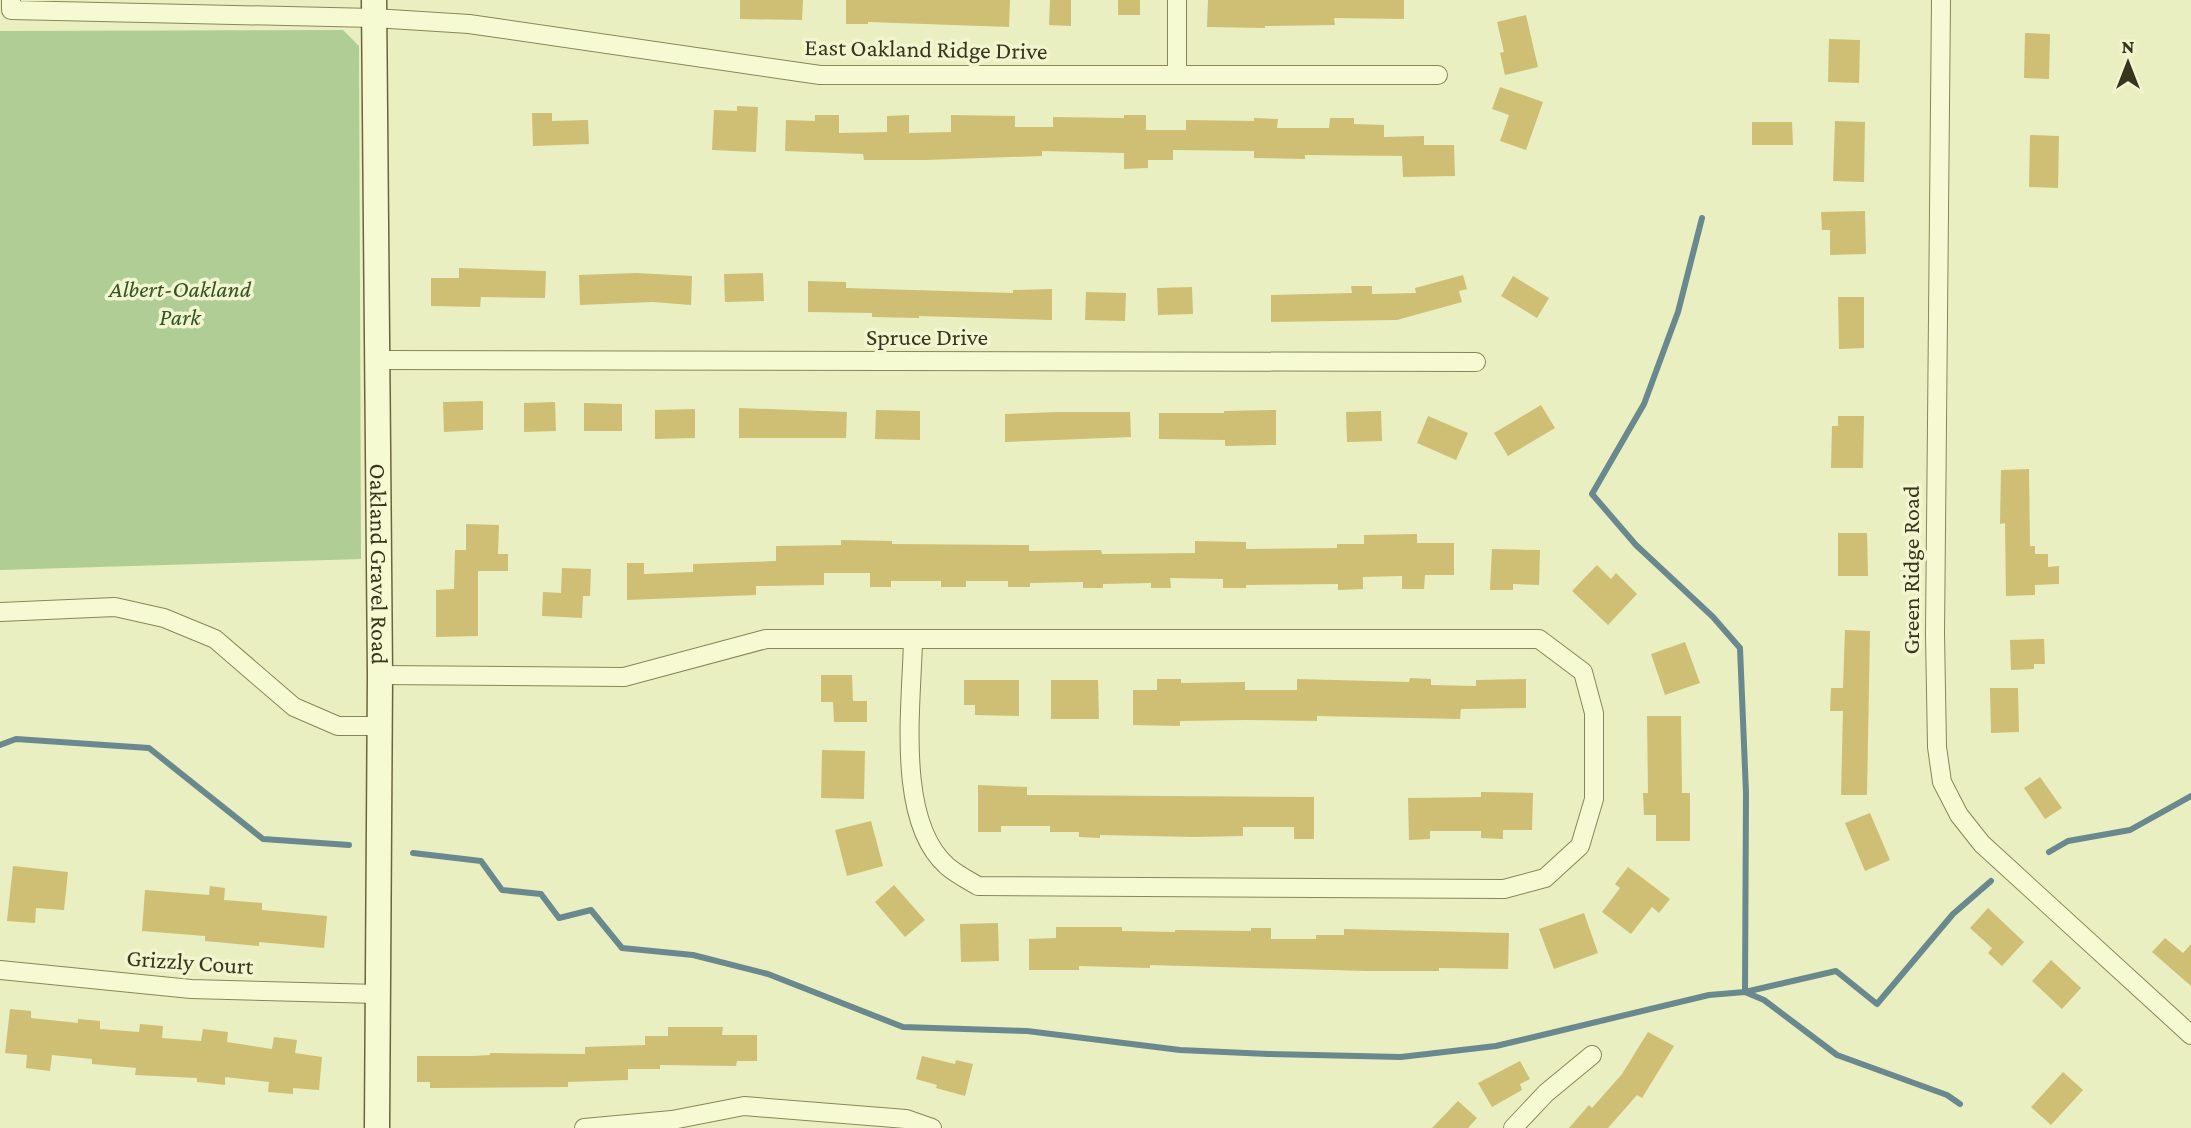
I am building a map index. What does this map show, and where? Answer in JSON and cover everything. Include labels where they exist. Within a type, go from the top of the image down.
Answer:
[{"type":"street","points":[[1177,0],[1177,75]]},
{"type":"street","name":"Green Ridge Road","points":[[1941,0],[1935,635],[1937,747],[1942,782],[1959,815],[1982,844],[2191,1035]]},
{"type":"street","name":"East Oakland Ridge Drive","points":[[11,5],[374,9],[820,75],[1438,75]]},
{"type":"street","name":"Oakland Gravel Road","points":[[374,9],[380,675],[377,1128]]},
{"type":"street","name":"Spruce Drive","points":[[378,360],[1476,362]]},
{"type":"street","points":[[0,612],[115,607],[164,618],[215,639],[294,707],[338,726],[379,726]]},
{"type":"street","points":[[380,675],[624,677],[766,639],[913,639],[1539,639],[1583,672],[1594,713],[1594,799],[1580,846],[1545,878],[1504,889],[978,886],[946,865],[921,829],[910,780],[913,639]]},
{"type":"street","name":"Grizzly Court","points":[[0,970],[191,989],[378,993]]},
{"type":"street","points":[[1513,1128],[1546,1093],[1592,1055]]},
{"type":"street","points":[[584,1128],[673,1124],[744,1106],[906,1119],[932,1128]]},
{"type":"green space","name":"Albert-Oakland Park","points":[[343,30],[359,46],[361,559],[0,570],[0,31]]},
{"type":"building","points":[[740,0],[803,0],[802,20],[740,19]]},
{"type":"building","points":[[846,0],[1010,0],[1009,27],[868,22],[846,24]]},
{"type":"building","points":[[1050,0],[1071,0],[1071,26],[1049,25]]},
{"type":"building","points":[[1118,0],[1140,0],[1140,15],[1118,15]]},
{"type":"building","points":[[1208,0],[1404,0],[1404,19],[1334,18],[1335,25],[1207,27]]},
{"type":"building","points":[[1526,15],[1538,67],[1505,75],[1500,53],[1504,52],[1497,22]]},
{"type":"building","points":[[2025,33],[2050,34],[2049,79],[2024,78]]},
{"type":"building","points":[[1829,39],[1860,40],[1859,83],[1828,82]]},
{"type":"building","points":[[1500,87],[1543,102],[1526,150],[1500,141],[1509,115],[1492,109]]},
{"type":"building","points":[[737,106],[758,107],[756,152],[712,150],[714,110],[737,111]]},
{"type":"building","points":[[532,113],[552,113],[552,121],[588,120],[589,144],[533,146]]},
{"type":"building","points":[[815,115],[839,115],[839,133],[887,132],[887,116],[909,115],[909,133],[951,132],[951,115],[1015,116],[1015,127],[1053,127],[1053,117],[1124,118],[1124,115],[1146,115],[1146,130],[1186,130],[1186,120],[1254,121],[1254,118],[1278,119],[1277,128],[1329,128],[1330,118],[1354,118],[1354,124],[1384,125],[1384,137],[1424,136],[1424,145],[1454,145],[1455,176],[1403,177],[1402,156],[1305,155],[1305,159],[1254,158],[1254,151],[1173,150],[1173,160],[1148,160],[1148,168],[1124,169],[1124,153],[1042,151],[1042,156],[864,160],[863,154],[785,151],[786,120],[815,121]]},
{"type":"building","points":[[1835,121],[1865,122],[1864,182],[1833,181]]},
{"type":"building","points":[[1752,122],[1792,122],[1793,145],[1752,145]]},
{"type":"building","points":[[2030,135],[2059,136],[2058,188],[2029,187]]},
{"type":"building","points":[[1865,211],[1866,254],[1830,255],[1830,230],[1822,230],[1821,212]]},
{"type":"building","points":[[459,268],[546,271],[545,298],[481,297],[480,307],[431,306],[431,278],[459,278]]},
{"type":"building","points":[[636,273],[692,276],[691,305],[653,302],[580,305],[579,275]]},
{"type":"building","points":[[763,273],[764,301],[725,302],[724,274]]},
{"type":"building","points":[[1463,275],[1467,289],[1459,291],[1462,302],[1397,320],[1271,322],[1271,295],[1352,293],[1351,286],[1372,286],[1372,294],[1416,293],[1415,288]]},
{"type":"building","points":[[1513,276],[1549,298],[1537,318],[1501,296]]},
{"type":"building","points":[[808,281],[846,282],[846,288],[1013,293],[1013,290],[1052,289],[1052,320],[872,317],[872,313],[808,312]]},
{"type":"building","points":[[1192,287],[1193,314],[1158,315],[1157,288]]},
{"type":"building","points":[[1086,292],[1126,293],[1125,321],[1085,320]]},
{"type":"building","points":[[1838,297],[1864,297],[1864,348],[1839,349]]},
{"type":"building","points":[[483,401],[483,430],[444,432],[443,402]]},
{"type":"building","points":[[555,402],[556,431],[524,432],[524,403]]},
{"type":"building","points":[[584,403],[622,404],[622,431],[584,431]]},
{"type":"building","points":[[1541,405],[1555,428],[1508,456],[1494,433]]},
{"type":"building","points":[[739,408],[847,412],[846,438],[739,438]]},
{"type":"building","points":[[695,409],[695,438],[655,439],[655,410]]},
{"type":"building","points":[[876,410],[920,411],[920,440],[875,439]]},
{"type":"building","points":[[1276,410],[1276,445],[1225,446],[1225,440],[1159,439],[1159,413]]},
{"type":"building","points":[[1381,411],[1382,441],[1347,442],[1346,412]]},
{"type":"building","points":[[1130,412],[1131,437],[1005,442],[1005,414]]},
{"type":"building","points":[[1428,416],[1468,433],[1456,460],[1417,443]]},
{"type":"building","points":[[1838,416],[1864,416],[1863,468],[1831,468],[1832,426],[1838,426]]},
{"type":"building","points":[[2029,469],[2030,546],[2035,546],[2035,554],[2048,554],[2048,567],[2059,566],[2059,584],[2035,585],[2035,595],[2006,596],[2005,523],[2000,524],[2001,470]]},
{"type":"building","points":[[466,524],[499,525],[498,554],[508,554],[508,571],[478,571],[478,636],[436,637],[436,590],[454,589],[455,550],[466,550]]},
{"type":"building","points":[[1838,533],[1867,533],[1868,576],[1838,576]]},
{"type":"building","points":[[1417,534],[1417,543],[1454,543],[1454,575],[1425,575],[1424,589],[1402,589],[1402,576],[1363,577],[1363,589],[1338,590],[1338,584],[1246,585],[1246,588],[1223,588],[1223,579],[1170,578],[1171,588],[1151,588],[1151,583],[1103,584],[1103,588],[1083,588],[1083,582],[1030,583],[1030,587],[1008,587],[1008,581],[966,581],[966,587],[941,587],[941,581],[891,581],[891,587],[870,587],[870,573],[824,573],[824,585],[756,586],[756,595],[627,600],[627,563],[644,563],[644,574],[693,572],[693,564],[776,561],[776,546],[841,545],[841,540],[892,541],[892,544],[1029,545],[1029,551],[1101,550],[1102,554],[1195,553],[1195,541],[1246,542],[1246,549],[1337,548],[1337,544],[1364,544],[1364,535]]},
{"type":"building","points":[[1492,549],[1540,550],[1539,585],[1513,584],[1513,590],[1490,590]]},
{"type":"building","points":[[1597,565],[1611,579],[1616,573],[1637,594],[1608,625],[1572,591]]},
{"type":"building","points":[[562,568],[591,569],[590,596],[583,596],[582,618],[542,616],[543,592],[561,593]]},
{"type":"building","points":[[1845,630],[1870,631],[1867,795],[1841,795],[1843,711],[1830,711],[1831,688],[1843,688]]},
{"type":"building","points":[[2044,639],[2045,664],[2034,664],[2034,669],[2011,670],[2010,640]]},
{"type":"building","points":[[1685,642],[1700,683],[1665,695],[1651,654]]},
{"type":"building","points":[[821,675],[852,675],[853,701],[867,701],[867,722],[834,722],[833,702],[821,702]]},
{"type":"building","points":[[1410,678],[1431,679],[1431,685],[1476,686],[1476,680],[1526,679],[1526,708],[1461,709],[1460,719],[1317,716],[1317,721],[1180,721],[1180,726],[1133,725],[1133,690],[1157,690],[1157,679],[1181,679],[1181,683],[1245,682],[1245,690],[1297,690],[1297,679],[1409,682]]},
{"type":"building","points":[[964,680],[1019,680],[1019,716],[975,715],[975,705],[964,705]]},
{"type":"building","points":[[1051,680],[1098,680],[1099,719],[1051,719]]},
{"type":"building","points":[[1990,688],[2018,688],[2019,732],[1991,733]]},
{"type":"building","points":[[1647,716],[1681,716],[1682,793],[1690,793],[1690,841],[1656,841],[1656,815],[1644,815],[1643,793],[1648,793]]},
{"type":"building","points":[[822,750],[865,751],[864,799],[821,798]]},
{"type":"building","points":[[2040,777],[2062,808],[2045,819],[2024,788]]},
{"type":"building","points":[[978,785],[1027,787],[1027,795],[1314,797],[1314,839],[1294,839],[1294,827],[1243,827],[1243,836],[1194,837],[1079,837],[1079,832],[1050,832],[1050,826],[1001,826],[1001,832],[978,832]]},
{"type":"building","points":[[1481,792],[1533,793],[1532,830],[1503,830],[1503,839],[1481,838],[1481,831],[1430,831],[1430,839],[1409,840],[1408,798],[1481,797]]},
{"type":"building","points":[[1870,813],[1890,860],[1865,871],[1845,823]]},
{"type":"building","points":[[871,821],[883,866],[847,876],[835,830]]},
{"type":"building","points":[[13,866],[68,872],[64,910],[36,908],[35,923],[7,921]]},
{"type":"building","points":[[1628,867],[1670,899],[1659,913],[1652,907],[1631,934],[1602,912],[1620,888],[1615,884]]},
{"type":"building","points":[[894,885],[925,920],[905,937],[875,902]]},
{"type":"building","points":[[210,886],[225,888],[224,900],[262,903],[262,910],[327,916],[324,948],[259,942],[259,946],[205,941],[205,936],[142,931],[145,890],[209,895]]},
{"type":"building","points":[[1988,908],[2024,942],[2002,966],[1988,953],[1992,948],[1970,928]]},
{"type":"building","points":[[1584,913],[1598,953],[1554,969],[1539,929]]},
{"type":"building","points":[[998,923],[999,961],[961,962],[960,924]]},
{"type":"building","points":[[1056,927],[1122,927],[1122,931],[1175,932],[1251,931],[1251,928],[1271,928],[1271,939],[1316,939],[1316,935],[1344,935],[1344,929],[1509,933],[1508,969],[1366,971],[1150,965],[1150,968],[1079,966],[1079,970],[1029,970],[1029,939],[1056,938]]},
{"type":"building","points":[[2165,938],[2183,953],[2191,944],[2191,986],[2152,952]]},
{"type":"building","points":[[2051,960],[2081,988],[2062,1009],[2032,981]]},
{"type":"building","points":[[10,1009],[31,1011],[31,1018],[78,1023],[78,1019],[100,1021],[100,1029],[139,1032],[140,1024],[163,1026],[162,1038],[201,1041],[203,1029],[228,1032],[227,1042],[272,1049],[274,1037],[297,1040],[295,1053],[322,1057],[319,1090],[293,1088],[293,1094],[268,1092],[269,1082],[225,1077],[225,1085],[197,1082],[197,1078],[135,1075],[136,1068],[92,1064],[92,1059],[52,1055],[50,1071],[26,1068],[27,1055],[5,1053]]},
{"type":"building","points":[[668,1027],[723,1027],[722,1035],[757,1035],[757,1061],[737,1061],[736,1066],[660,1065],[660,1069],[628,1069],[628,1080],[568,1082],[568,1087],[430,1088],[430,1082],[417,1082],[417,1056],[472,1056],[490,1053],[585,1054],[585,1047],[645,1045],[645,1036],[668,1036]]},
{"type":"building","points":[[1648,1032],[1674,1046],[1642,1098],[1637,1095],[1608,1128],[1569,1128],[1589,1105],[1592,1108],[1622,1074]]},
{"type":"building","points":[[922,1056],[955,1064],[956,1060],[973,1064],[965,1096],[916,1079]]},
{"type":"building","points":[[1520,1061],[1530,1079],[1520,1084],[1522,1090],[1492,1107],[1478,1083]]},
{"type":"building","points":[[2063,1072],[2083,1090],[2051,1125],[2031,1107]]},
{"type":"building","points":[[1458,1101],[1477,1118],[1468,1128],[1432,1128]]},
{"type":"waterway","points":[[1702,218],[1678,312],[1644,404],[1592,494],[1636,545],[1713,617],[1740,648],[1746,793],[1745,992],[1836,971],[1877,1004],[1953,914],[1991,881]]},
{"type":"waterway","points":[[0,745],[16,739],[149,748],[263,839],[349,845]]},
{"type":"waterway","points":[[2049,852],[2068,841],[2130,830],[2191,796]]},
{"type":"waterway","points":[[413,853],[481,861],[502,890],[541,894],[559,918],[591,910],[622,948],[693,955],[768,974],[903,1027],[1027,1031],[1180,1050],[1401,1057],[1496,1046],[1709,995],[1745,992],[1764,1000],[1837,1055],[1947,1095],[1960,1104]]}]
